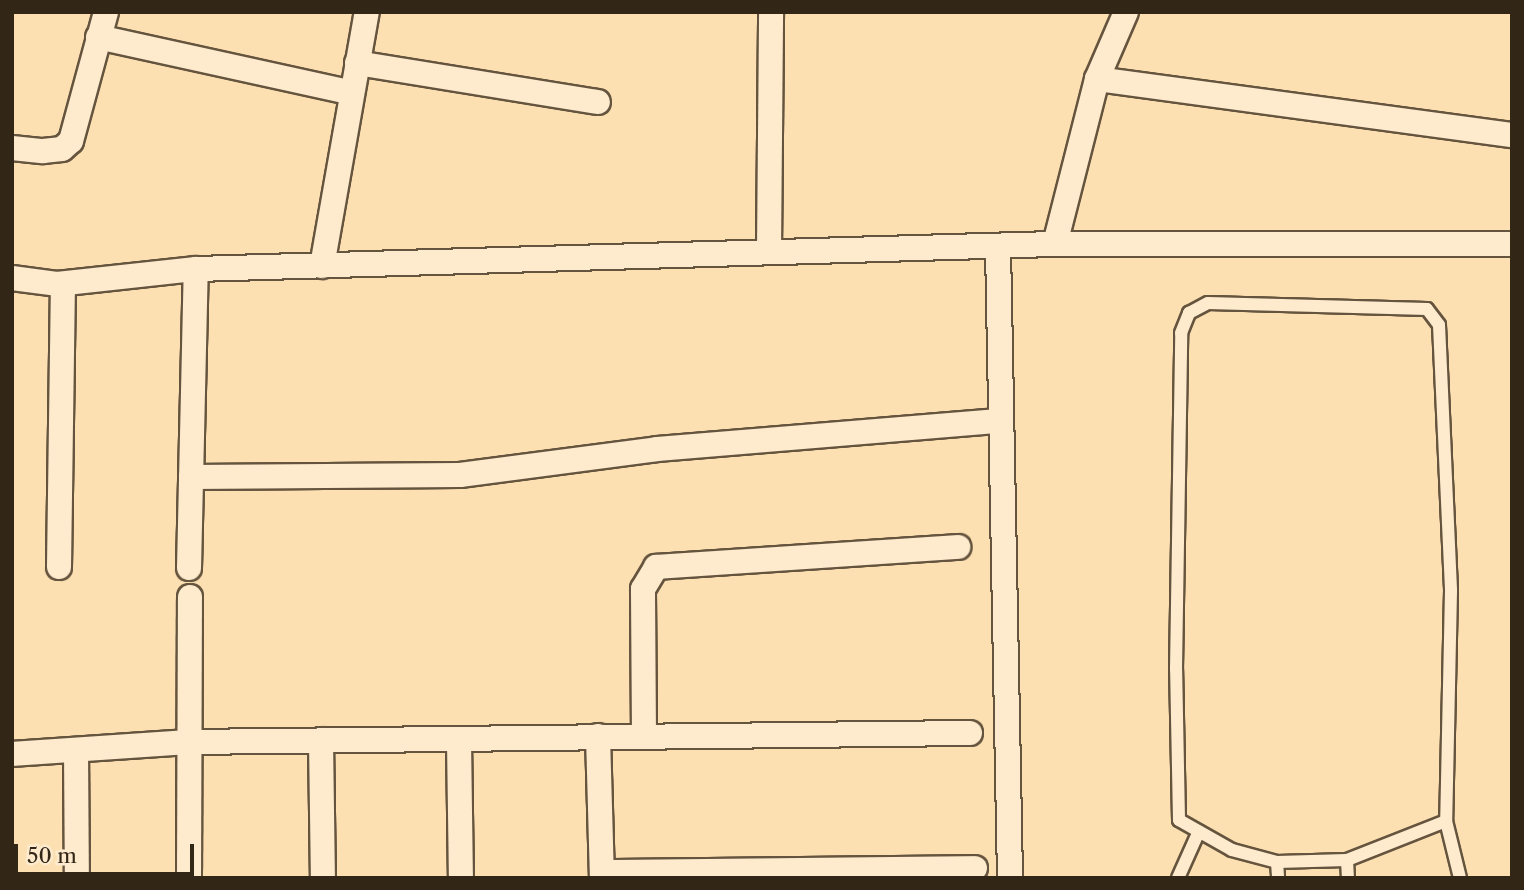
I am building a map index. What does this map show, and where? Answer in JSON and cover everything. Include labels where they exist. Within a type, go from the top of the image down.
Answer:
[{"type":"street","points":[[12,148],[53,150],[71,141],[106,12]]},
{"type":"street","points":[[322,266],[367,12]]},
{"type":"street","points":[[769,251],[771,12]]},
{"type":"street","points":[[1055,244],[1097,79],[1126,12]]},
{"type":"street","points":[[98,37],[352,93]]},
{"type":"street","points":[[357,63],[598,102]]},
{"type":"street","points":[[1097,79],[1512,135]]},
{"type":"street","points":[[12,278],[63,284],[196,270],[1055,244],[1512,244]]},
{"type":"street","points":[[998,247],[999,421],[1010,878]]},
{"type":"street","points":[[189,568],[196,270]]},
{"type":"street","points":[[59,568],[63,284]]},
{"type":"street","points":[[191,477],[460,475],[657,449],[999,421]]},
{"type":"street","points":[[644,736],[643,589],[656,568],[958,547]]},
{"type":"street","points":[[189,878],[190,597]]},
{"type":"street","points":[[12,754],[188,742],[970,733]]},
{"type":"street","points":[[598,736],[602,875],[975,868]]},
{"type":"street","points":[[321,740],[323,878]]},
{"type":"street","points":[[459,740],[461,878]]},
{"type":"street","points":[[76,750],[77,878]]},
{"type":"lane","points":[[1447,821],[1348,860],[1278,862],[1232,849],[1179,820],[1178,535],[1181,333],[1189,313],[1208,303],[1413,308],[1427,309],[1435,316],[1451,592],[1447,821],[1460,878]]},
{"type":"lane","points":[[1178,878],[1199,831]]},
{"type":"lane","points":[[1348,860],[1348,878]]},
{"type":"lane","points":[[1278,862],[1278,878]]}]
